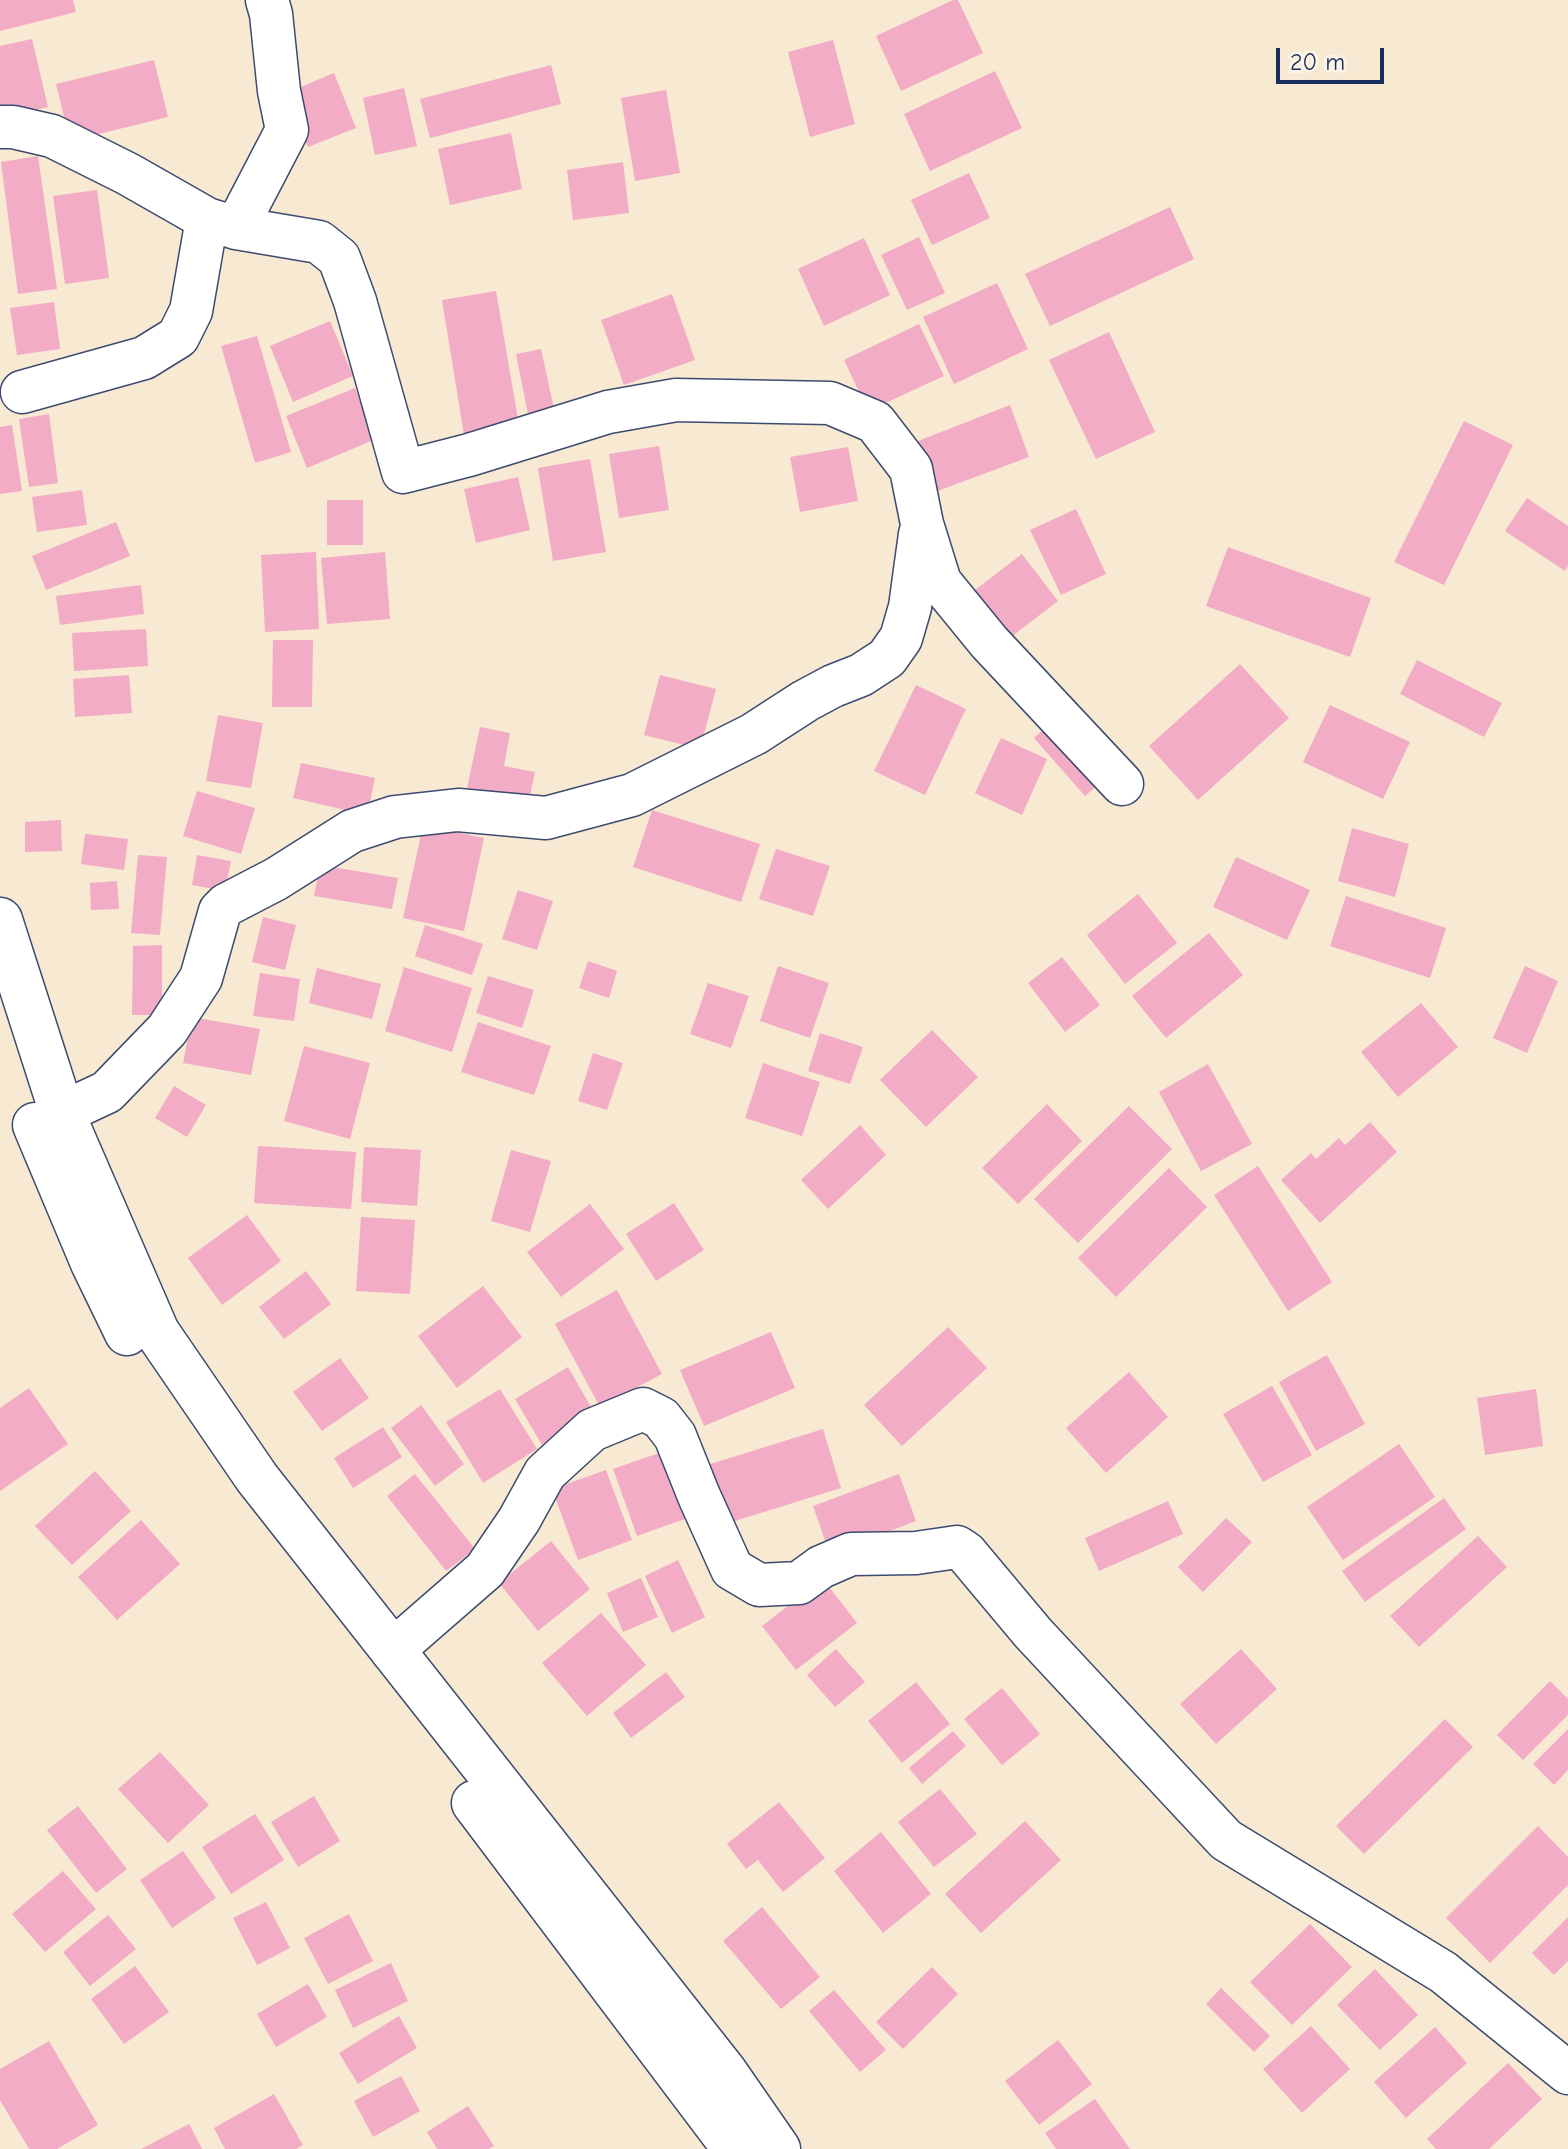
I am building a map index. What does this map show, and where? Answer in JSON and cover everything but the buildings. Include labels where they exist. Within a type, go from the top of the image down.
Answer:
[{"type":"main road","points":[[0,920],[62,1113],[157,1332],[257,1478],[724,2071],[778,2149]]},
{"type":"main road","points":[[0,1016],[35,1128],[93,1263],[134,1347],[237,1494],[341,1634],[453,1775],[735,2149]]},
{"type":"street","points":[[22,392],[144,358],[178,337],[191,311],[222,223],[287,130],[267,0]]},
{"type":"street","points":[[0,127],[52,136],[222,223],[319,242],[339,258],[355,301],[403,472],[608,412],[656,402],[830,403],[875,422],[911,469],[922,524],[940,582],[989,642],[1122,784]]},
{"type":"street","points":[[62,1113],[107,1092],[167,1030],[201,978],[220,911],[226,905],[276,879],[352,831],[395,817],[458,810],[546,818],[632,795],[754,734],[805,701],[861,675],[887,658],[901,638],[910,607],[922,524]]},
{"type":"street","points":[[392,1651],[485,1570],[519,1520],[545,1473],[592,1430],[643,1409],[661,1418],[675,1436],[732,1569],[759,1585],[799,1583],[821,1567],[851,1554],[916,1553],[957,1547],[966,1553],[1033,1633],[1226,1840],[1443,1972],[1568,2073]]}]
